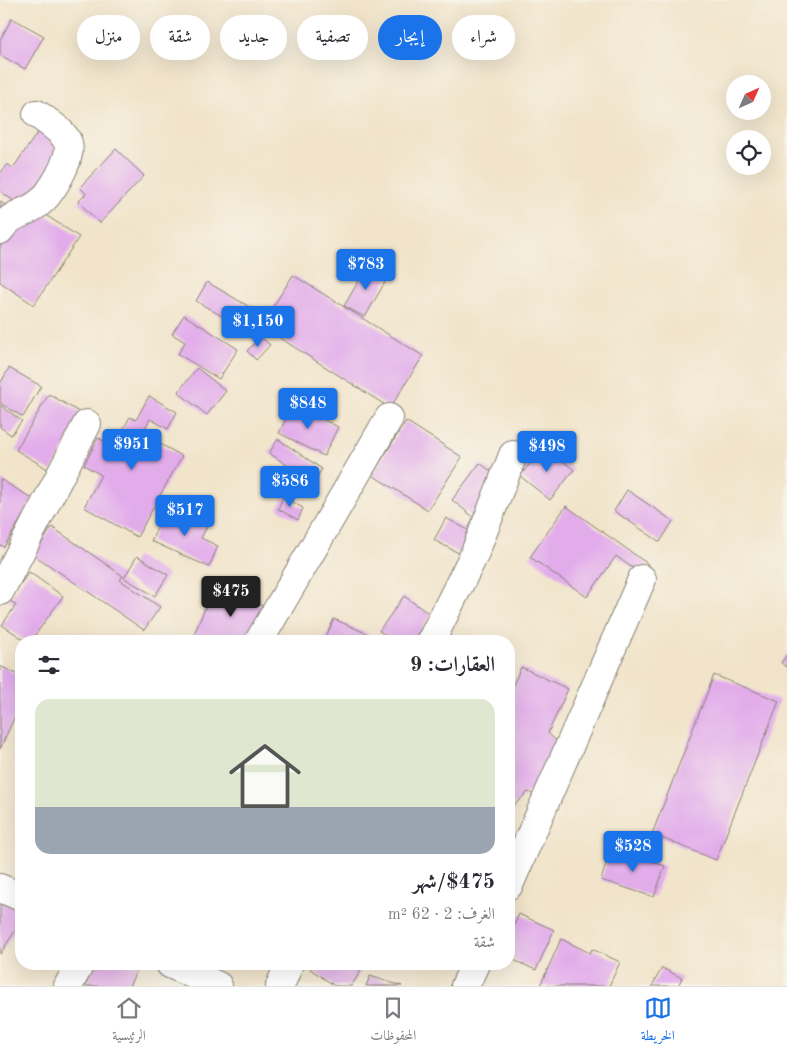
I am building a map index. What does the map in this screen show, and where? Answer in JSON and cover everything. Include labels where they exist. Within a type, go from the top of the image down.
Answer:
[{"type":"street","points":[[0,230],[12,216],[40,202],[59,176],[69,154],[68,143],[61,133],[37,114]]},
{"type":"street","points":[[262,635],[389,418]]},
{"type":"street","points":[[0,591],[87,424]]},
{"type":"street","points":[[434,635],[474,555],[513,455]]},
{"type":"street","points":[[515,871],[642,579]]},
{"type":"street","points":[[0,888],[15,894]]},
{"type":"street","points":[[68,986],[77,970]]},
{"type":"street","points":[[183,970],[218,986]]},
{"type":"street","points":[[280,986],[287,970]]},
{"type":"street","points":[[465,986],[472,970]]},
{"type":"building","points":[[12,18],[44,36],[25,69],[0,55],[0,40]]},
{"type":"building","points":[[51,113],[82,135],[32,206],[79,237],[34,305],[0,282],[0,247],[25,209],[0,191],[0,174],[7,164],[13,168]]},
{"type":"building","points":[[116,149],[144,176],[100,223],[78,202],[86,194],[80,187]]},
{"type":"building","points":[[0,201],[7,207],[0,215]]},
{"type":"building","points":[[368,265],[388,277],[365,317],[344,306]]},
{"type":"building","points":[[293,275],[423,356],[390,408],[261,326]]},
{"type":"building","points":[[207,282],[258,312],[247,331],[196,301]]},
{"type":"building","points":[[184,315],[238,349],[219,379],[178,354],[185,342],[172,334]]},
{"type":"building","points":[[261,337],[270,345],[256,360],[247,351]]},
{"type":"building","points":[[9,368],[41,386],[23,417],[0,403],[0,384]]},
{"type":"building","points":[[197,368],[226,391],[207,415],[178,392]]},
{"type":"building","points":[[49,394],[84,415],[51,471],[16,450]]},
{"type":"building","points":[[149,396],[177,412],[168,429],[150,419],[142,434],[182,456],[137,537],[84,507],[101,475],[84,465],[98,438],[114,446],[130,417],[136,420]]},
{"type":"building","points":[[293,404],[338,427],[324,456],[279,433]]},
{"type":"building","points":[[0,405],[22,421],[11,435],[0,427]]},
{"type":"building","points":[[406,421],[462,457],[428,510],[372,475]]},
{"type":"building","points":[[278,439],[322,469],[313,483],[269,453]]},
{"type":"building","points":[[544,446],[574,470],[550,500],[520,476]]},
{"type":"building","points":[[480,463],[505,482],[477,520],[452,500]]},
{"type":"building","points":[[0,479],[33,499],[4,547],[0,545]]},
{"type":"building","points":[[627,490],[673,521],[660,542],[614,511]]},
{"type":"building","points":[[283,497],[303,508],[298,520],[278,509]]},
{"type":"building","points":[[566,506],[648,564],[641,574],[616,556],[587,597],[530,557]]},
{"type":"building","points":[[167,507],[208,525],[201,538],[218,546],[209,567],[151,541]]},
{"type":"building","points":[[446,518],[477,535],[466,557],[434,540]]},
{"type":"building","points":[[52,527],[123,576],[120,580],[160,607],[144,630],[34,555]]},
{"type":"building","points":[[137,556],[168,575],[155,596],[124,578]]},
{"type":"building","points":[[29,572],[63,596],[35,635],[17,635],[2,625],[16,605],[9,600]]},
{"type":"building","points":[[215,585],[269,609],[258,635],[194,634]]},
{"type":"building","points":[[404,596],[431,615],[416,635],[385,635],[379,631]]},
{"type":"building","points":[[334,619],[368,634],[368,635],[327,635]]},
{"type":"building","points":[[787,654],[787,667],[781,663]]},
{"type":"building","points":[[0,666],[15,673],[15,716],[0,749]]},
{"type":"building","points":[[521,667],[568,689],[548,733],[570,754],[548,801],[528,792],[515,804],[515,680]]},
{"type":"building","points":[[714,675],[779,701],[716,860],[652,834]]},
{"type":"building","points":[[611,848],[665,866],[654,897],[601,880]]},
{"type":"building","points":[[0,882],[15,892],[15,931],[0,954]]},
{"type":"building","points":[[519,914],[554,930],[536,970],[515,961],[515,923]]},
{"type":"building","points":[[561,939],[590,953],[592,949],[620,962],[609,986],[540,986]]},
{"type":"building","points":[[662,968],[682,978],[678,986],[652,986]]},
{"type":"building","points":[[93,970],[137,970],[129,986],[85,986]]},
{"type":"building","points":[[311,970],[361,971],[351,986],[335,986]]},
{"type":"building","points":[[370,976],[392,983],[402,986],[366,986]]}]
